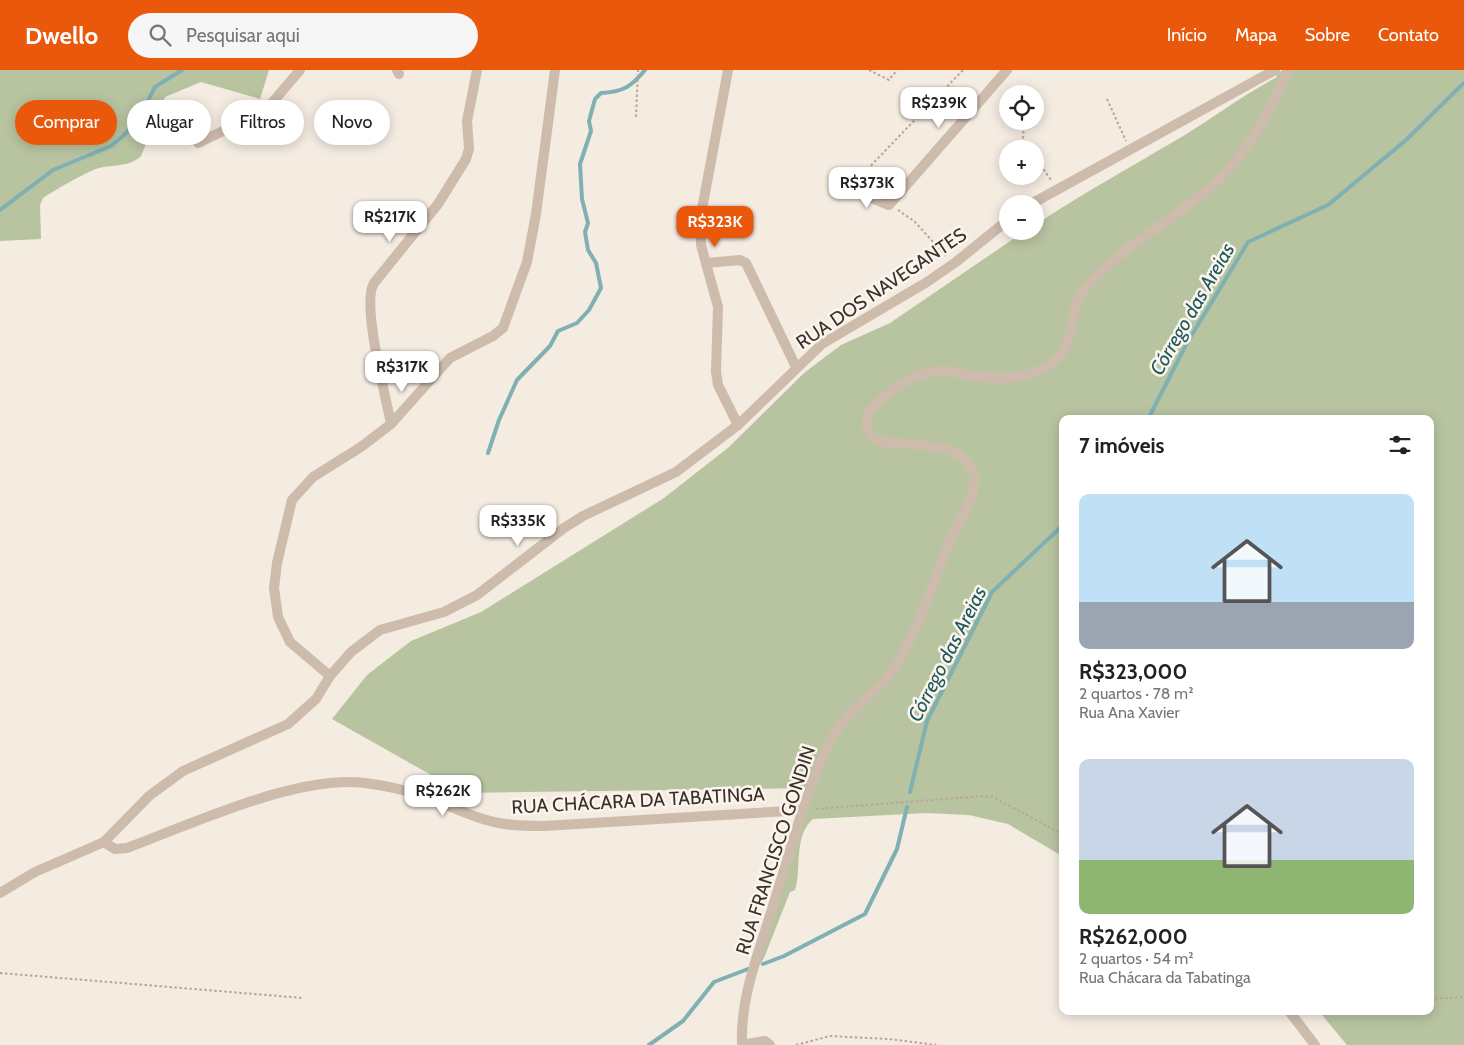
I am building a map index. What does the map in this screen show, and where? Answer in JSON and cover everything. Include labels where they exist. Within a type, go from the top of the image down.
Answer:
[{"type":"street","points":[[211,137],[266,110],[300,70]]},
{"type":"street","points":[[391,424],[370,319],[370,292],[374,283],[438,204],[466,159],[469,149],[467,121],[477,70]]},
{"type":"street","points":[[330,676],[290,642],[278,617],[274,588],[286,518],[292,500],[304,484],[361,447],[391,424],[444,364],[462,351],[498,333],[504,328],[527,262],[536,214],[555,70]]},
{"type":"street","points":[[728,70],[701,211],[701,245],[718,308],[716,372],[718,385],[738,425]]},
{"type":"street","points":[[854,191],[889,205],[1007,70]]},
{"type":"street","points":[[1044,196],[1275,70]]},
{"type":"street","name":"RUA FRANCISCO GONDIN","points":[[742,1045],[744,999],[803,810],[817,772],[839,726],[854,708],[880,684],[901,656],[950,541],[967,507],[975,482],[973,472],[967,462],[956,453],[936,447],[884,442],[874,439],[867,428],[869,412],[896,388],[932,372],[964,373],[982,378],[1021,376],[1041,370],[1054,359],[1069,341],[1075,306],[1086,286],[1131,246],[1198,198],[1220,178],[1248,147],[1263,124],[1288,70]]},
{"type":"street","name":"RUA DOS NAVEGANTES","points":[[2,891],[35,872],[104,842],[149,796],[167,781],[207,759],[272,733],[298,718],[316,699],[330,676],[351,652],[380,630],[444,612],[477,594],[564,528],[583,516],[676,472],[738,425],[796,367],[836,335],[952,265],[999,227]]},
{"type":"street","points":[[706,263],[740,260],[746,263],[796,367]]},
{"type":"street","name":"RUA CHÁCARA DA TABATINGA","points":[[104,842],[115,849],[128,848],[208,817],[292,789],[335,782],[370,783],[420,795],[486,820],[511,825],[554,825],[803,810]]},
{"type":"street","points":[[1292,1015],[1315,1045]]},
{"type":"street","points":[[742,1045],[765,1041],[770,1045]]},
{"type":"path","points":[[636,117],[638,70]]},
{"type":"path","points":[[869,70],[889,80],[897,70]]},
{"type":"path","points":[[854,191],[853,185],[963,70]]},
{"type":"path","points":[[1107,98],[1130,150]]},
{"type":"path","points":[[1044,170],[1056,188]]},
{"type":"path","points":[[889,205],[914,221],[941,248],[952,265]]},
{"type":"path","points":[[803,810],[984,796],[993,797],[1059,832]]},
{"type":"path","points":[[0,973],[303,998]]},
{"type":"path","points":[[1434,999],[1464,998]]},
{"type":"path","points":[[796,1045],[830,1036],[936,1045]]},
{"type":"green space","points":[[0,70],[269,70],[260,99],[201,82],[165,97],[164,100],[127,100],[127,145],[145,145],[141,156],[130,163],[91,171],[43,198],[40,205],[41,239],[0,241]]},
{"type":"green space","points":[[1283,70],[1464,70],[1464,1045],[1347,1045],[1322,1015],[1434,1015],[1434,415],[1059,415],[1059,854],[1008,824],[969,815],[926,813],[813,819],[807,826],[800,843],[795,890],[790,892],[764,958],[755,973],[793,857],[813,788],[463,793],[332,719],[367,675],[411,641],[481,612],[664,498],[729,447],[804,373],[841,345],[890,323],[1012,240],[1044,240],[1044,219],[1277,77],[1276,74]]},
{"type":"waterway","points":[[0,210],[53,170],[111,146],[138,121],[155,87],[182,70]]},
{"type":"waterway","points":[[488,453],[499,420],[517,380],[550,346],[558,331],[577,323],[589,310],[601,288],[596,263],[588,250],[585,232],[588,223],[582,199],[580,164],[591,131],[589,121],[595,99],[601,93],[626,88],[645,70]]},
{"type":"waterway","name":"Córrego das Areias","points":[[1150,415],[1187,343],[1248,242],[1328,205],[1406,140],[1464,83]]},
{"type":"waterway","name":"Córrego das Areias","points":[[910,792],[927,721],[992,592],[1059,529]]},
{"type":"waterway","name":"Córrego das Areias","points":[[763,964],[784,956],[865,914],[897,849],[907,807]]},
{"type":"waterway","name":"Córrego das Areias","points":[[649,1045],[683,1021],[714,982],[748,969]]}]
